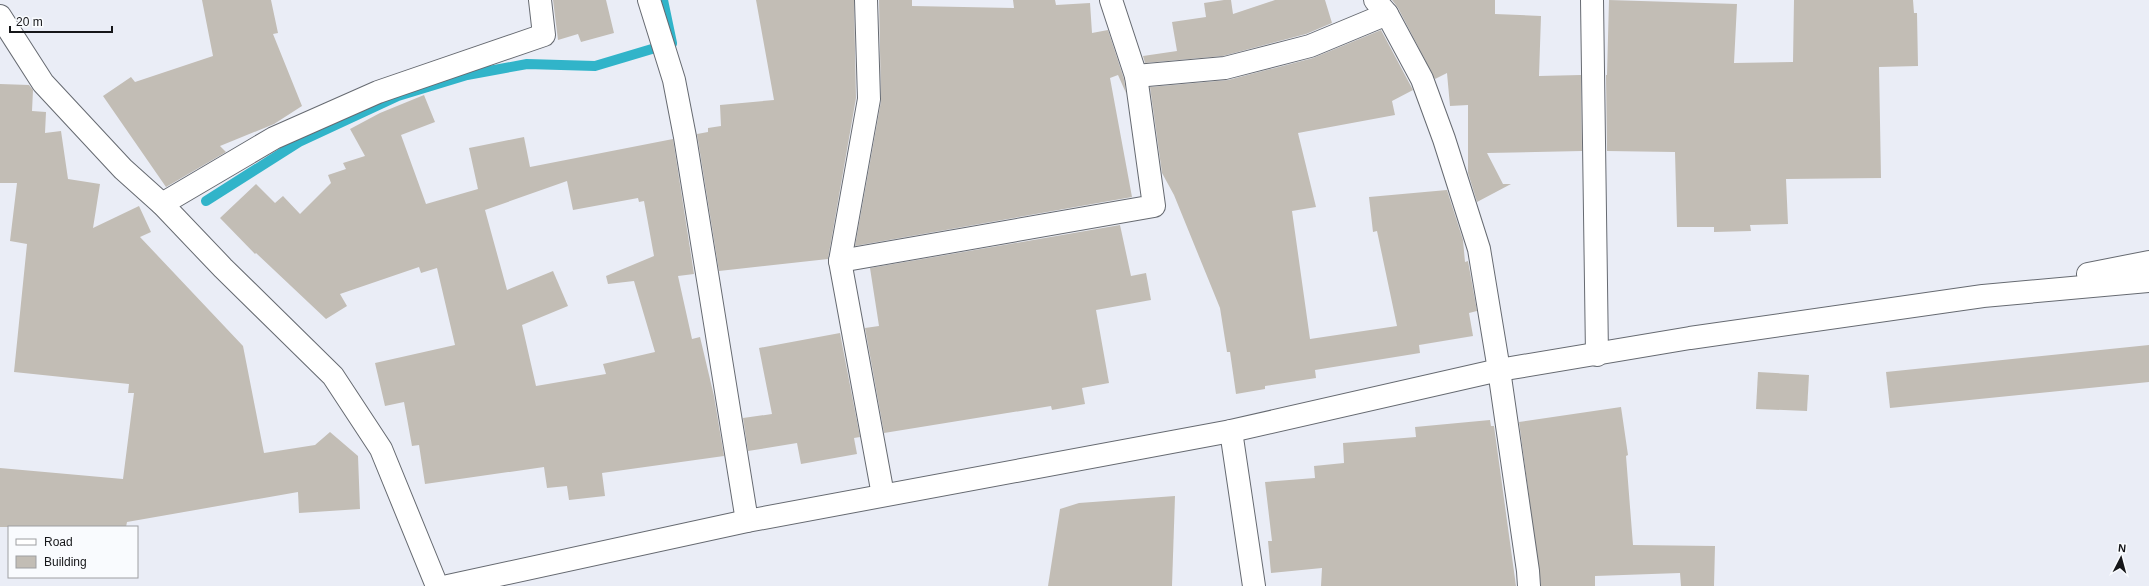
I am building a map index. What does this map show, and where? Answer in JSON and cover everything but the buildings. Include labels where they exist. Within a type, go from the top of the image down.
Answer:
[{"type":"street","points":[[162,204],[274,138],[378,92],[544,35],[540,0]]},
{"type":"street","points":[[649,0],[674,80],[747,521]]},
{"type":"street","points":[[866,0],[869,99],[840,261],[883,495]]},
{"type":"street","points":[[840,261],[1154,206],[1136,76],[1112,0]]},
{"type":"street","points":[[1592,0],[1596,355]]},
{"type":"street","points":[[1136,76],[1225,68],[1310,46],[1381,7],[1422,79],[1447,146],[1479,249],[1499,370],[1529,586]]},
{"type":"street","points":[[0,16],[43,83],[123,169],[162,204],[222,268],[333,376],[381,449],[437,586]]},
{"type":"street","points":[[1983,296],[2149,262]]},
{"type":"street","points":[[448,586],[747,521],[1231,431],[1499,370],[1698,337],[1983,296],[2149,281]]},
{"type":"street","points":[[1231,431],[1254,586]]},
{"type":"waterway","points":[[206,201],[299,142],[398,96],[467,75],[527,64],[595,66],[672,43],[663,0]]}]
